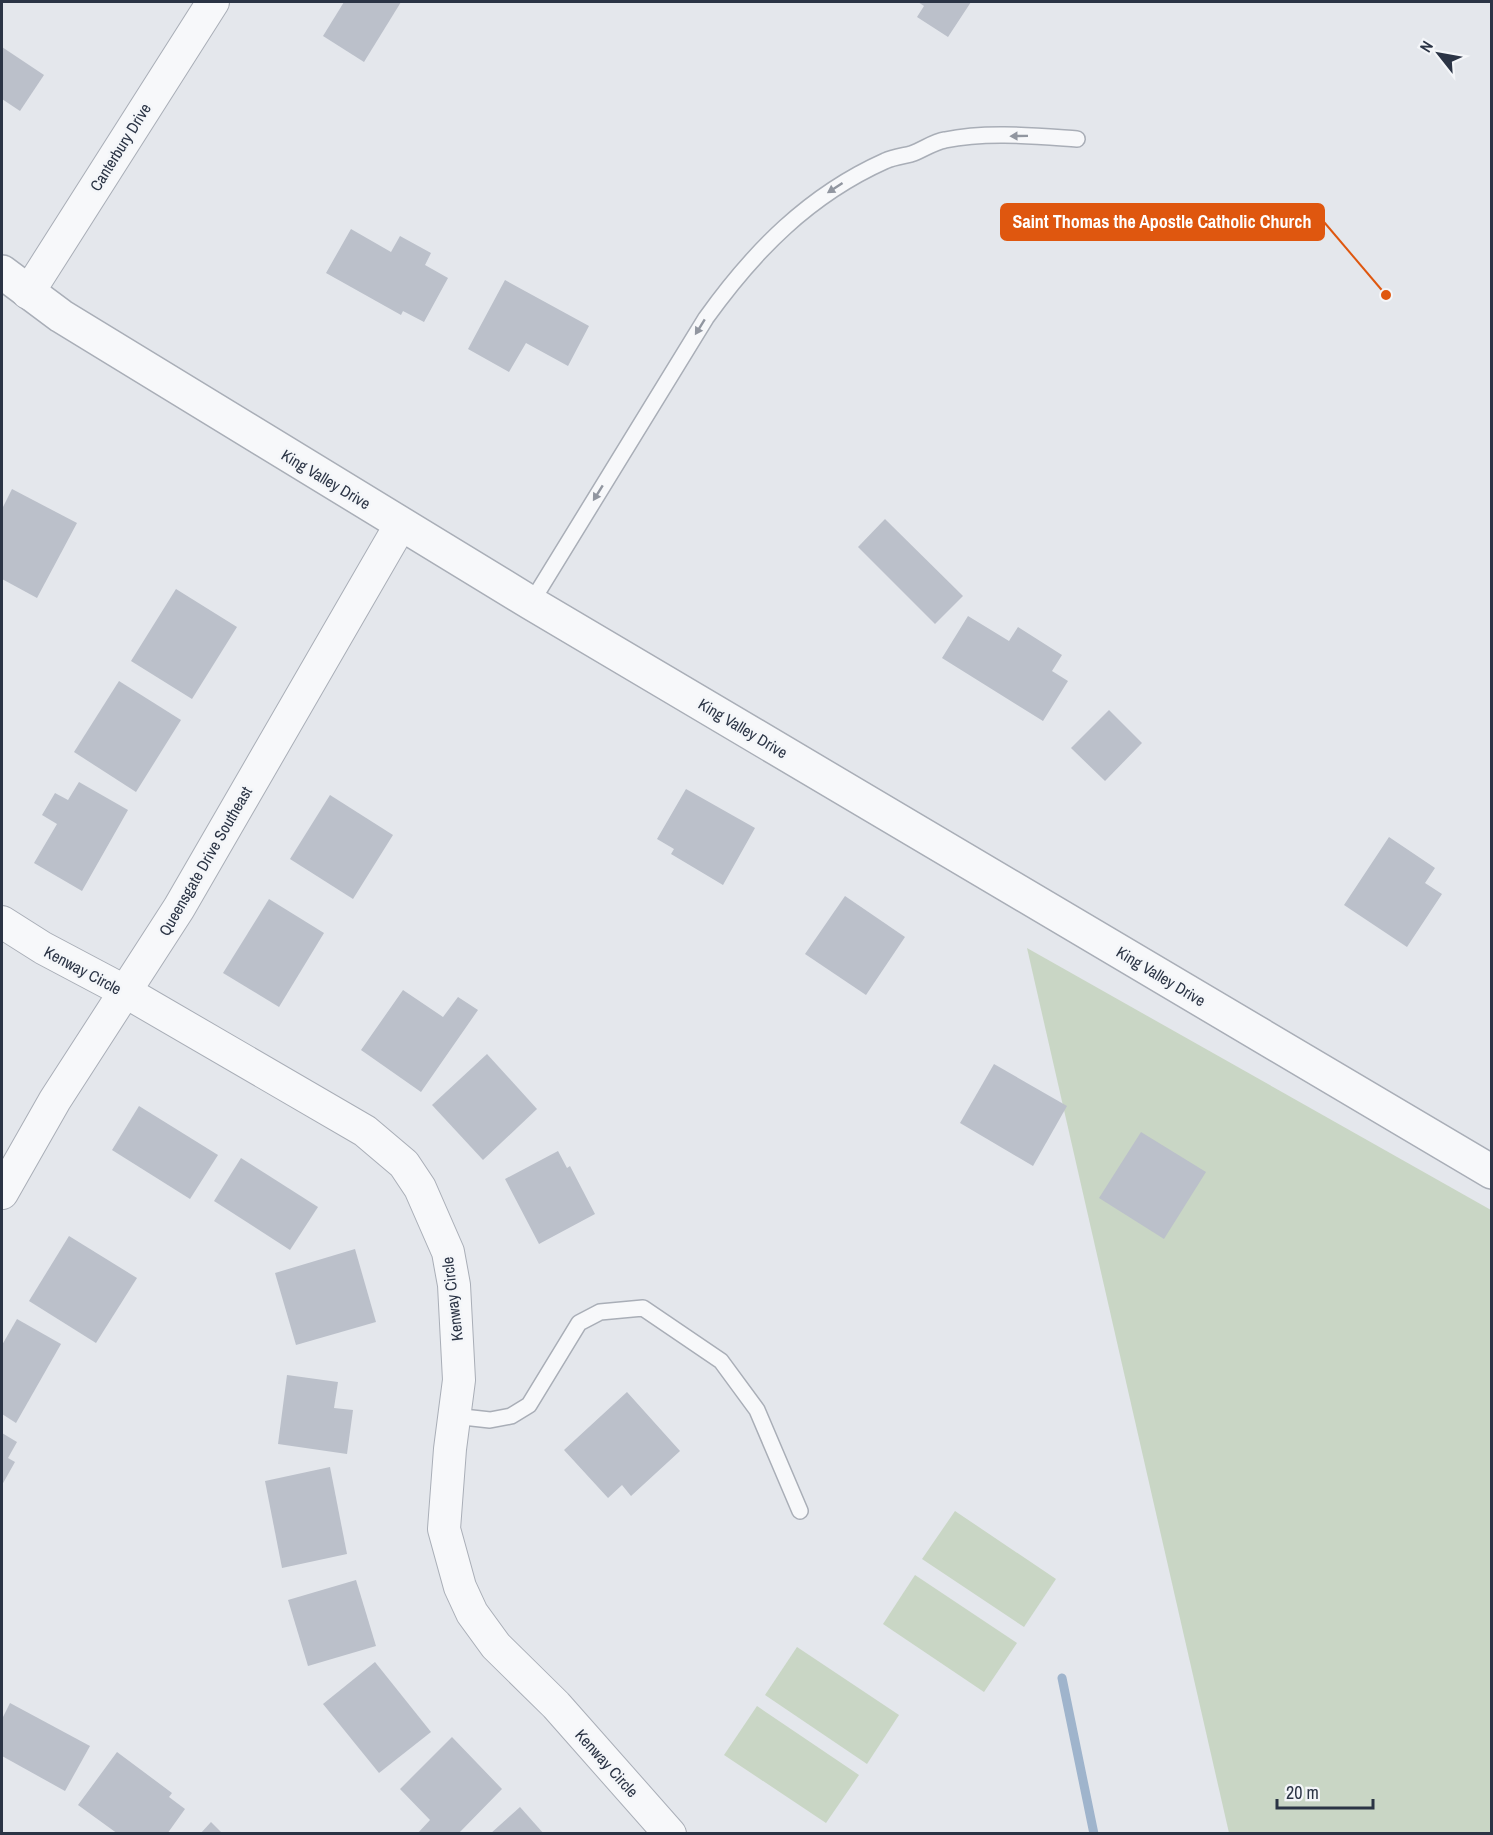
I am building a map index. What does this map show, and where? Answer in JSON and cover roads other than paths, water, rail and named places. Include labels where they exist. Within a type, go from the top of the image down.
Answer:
[{"type":"street","name":"Canterbury Drive","points":[[28,293],[213,2]]},
{"type":"street","name":"King Valley Drive","points":[[2,272],[28,293],[177,388],[531,603],[1491,1172]]},
{"type":"street","name":"Queensgate Drive Southeast","points":[[2,1193],[54,1100],[179,908],[401,524]]},
{"type":"street","name":"Kenway Circle","points":[[2,922],[42,948],[126,992],[364,1131],[404,1164],[420,1188],[448,1252],[458,1332],[459,1380],[444,1529],[460,1587],[472,1613],[496,1646],[556,1705],[670,1833]]},
{"type":"lane","points":[[531,603],[706,318],[736,276],[805,208],[841,184],[887,159],[911,154],[944,140],[1029,136],[1077,139]]},
{"type":"lane","points":[[454,1416],[490,1420],[511,1416],[529,1405],[579,1323],[600,1312],[643,1308],[721,1361],[757,1410],[800,1511]]},
{"type":"waterway","points":[[1062,1678],[1094,1834]]},
{"type":"place","name":"Saint Thomas the Apostle Catholic Church","points":[[1386,295]]}]
